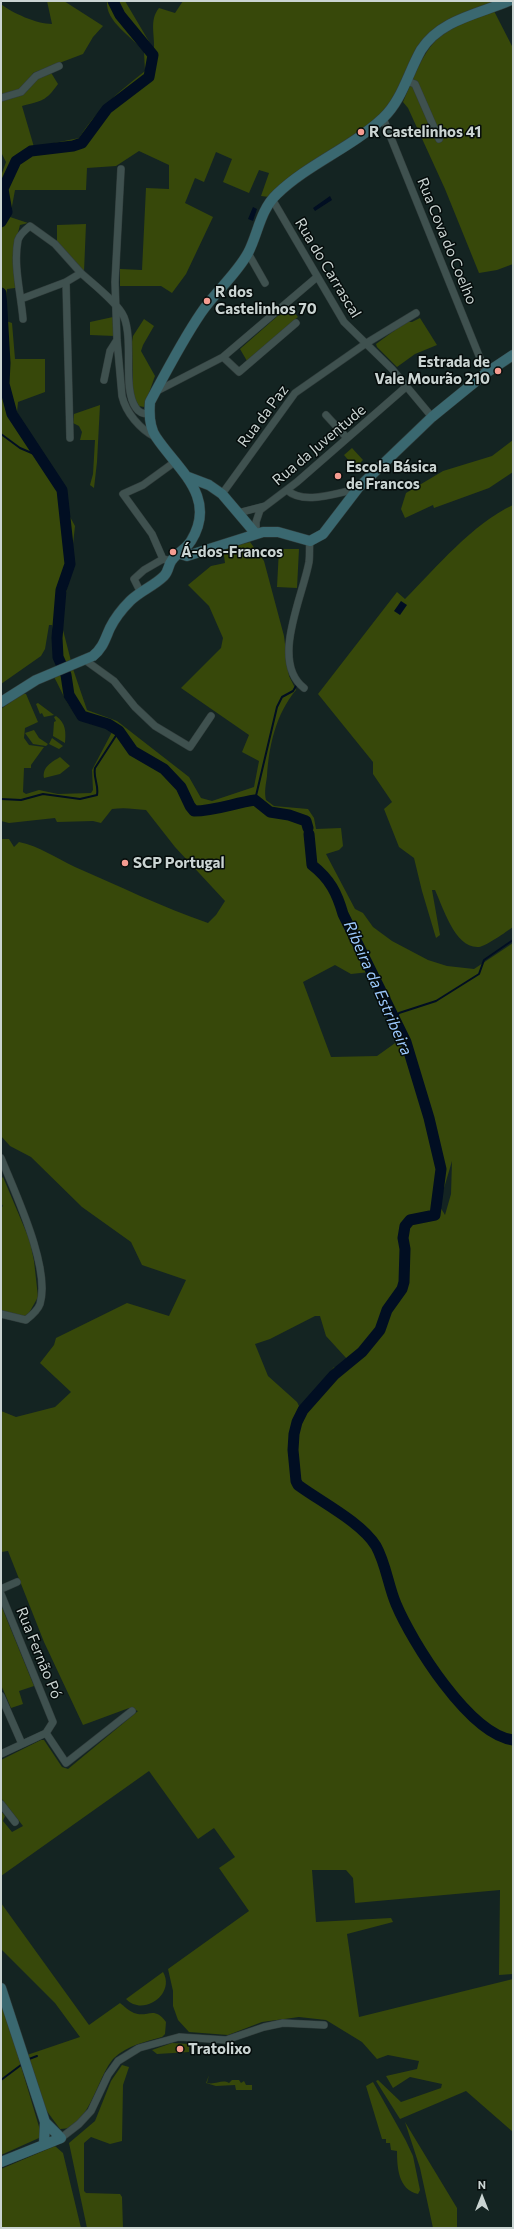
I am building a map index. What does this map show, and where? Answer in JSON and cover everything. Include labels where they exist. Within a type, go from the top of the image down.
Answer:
[{"type":"street","points":[[156,437],[149,414],[150,402],[202,312],[248,253],[265,209],[272,199],[293,180],[360,137],[383,118],[394,105],[421,51],[437,32],[454,21],[509,1]]},
{"type":"street","points":[[1,98],[21,92],[36,76],[59,66]]},
{"type":"street","points":[[407,80],[415,84],[439,139]]},
{"type":"street","name":"Rua Cova do Coelho","points":[[383,118],[486,373]]},
{"type":"street","points":[[121,169],[115,282],[117,340],[124,404],[133,419],[156,437],[176,461],[188,477],[196,492],[199,515],[196,531],[184,555]]},
{"type":"street","name":"Rua do Carrascal","points":[[272,199],[344,322],[406,386],[432,417]]},
{"type":"street","points":[[23,319],[17,253],[18,239],[24,230],[30,226],[55,244],[81,273],[124,316],[127,331],[130,383],[135,407],[140,412],[149,414]]},
{"type":"street","points":[[248,253],[265,283]]},
{"type":"street","points":[[21,299],[66,282],[81,273]]},
{"type":"street","points":[[156,391],[223,357],[317,277]]},
{"type":"street","points":[[66,282],[70,438]]},
{"type":"street","name":"Rua da Paz","points":[[222,494],[295,393],[365,344],[416,313]]},
{"type":"street","points":[[223,357],[238,372],[296,323]]},
{"type":"street","points":[[104,380],[110,351],[117,340]]},
{"type":"street","points":[[140,591],[134,579],[144,570],[167,560],[233,543],[256,534],[267,532],[278,532],[310,541],[323,534],[358,488],[432,417],[486,373],[513,355]]},
{"type":"street","name":"Rua da Juventude","points":[[265,506],[287,490],[406,386]]},
{"type":"street","points":[[326,415],[347,438]]},
{"type":"street","points":[[1,702],[26,685],[60,669],[85,660],[99,652],[117,616],[140,591],[165,575],[167,560],[152,534],[122,494],[143,485],[176,461]]},
{"type":"street","points":[[188,477],[209,485],[222,494],[256,534]]},
{"type":"street","points":[[287,490],[291,494],[309,498],[358,488]]},
{"type":"street","points":[[238,513],[265,506]]},
{"type":"street","points":[[256,534],[257,515],[265,506]]},
{"type":"street","points":[[304,688],[293,677],[289,652],[294,613],[309,561],[310,541]]},
{"type":"street","points":[[85,660],[114,681],[135,707],[155,726],[190,747],[211,716]]},
{"type":"street","points":[[1,1158],[3,1171],[31,1232],[38,1256],[40,1303],[38,1308],[26,1320],[1,1314]]},
{"type":"street","points":[[1,1589],[17,1582]]},
{"type":"street","name":"Rua Fernão Pó","points":[[1,1594],[53,1722],[46,1733]]},
{"type":"street","points":[[1,1696],[22,1744]]},
{"type":"street","points":[[1,1754],[46,1733],[66,1763],[132,1711]]},
{"type":"street","points":[[1,1804],[15,1822]]},
{"type":"street","points":[[1,1988],[45,2122],[44,2144]]},
{"type":"street","points":[[1,2162],[61,2138],[79,2124],[91,2111],[108,2075],[121,2058],[153,2043],[184,2037],[226,2040],[273,2024],[298,2023],[324,2025]]},
{"type":"street","points":[[45,2122],[61,2138]]},
{"type":"green space","points":[[47,1],[64,1],[103,26],[93,37],[83,54],[33,73],[25,86],[1,95],[1,4],[25,17],[46,24],[52,24]]},
{"type":"green space","points":[[107,1],[125,1],[154,50],[153,23],[156,13],[159,8],[175,13],[183,1],[498,1],[449,19],[438,27],[392,102],[379,117],[269,197],[261,196],[269,173],[259,170],[249,193],[223,182],[232,159],[216,152],[204,182],[195,178],[185,203],[213,217],[186,274],[172,293],[161,286],[120,286],[120,269],[142,270],[146,188],[169,189],[169,165],[139,151],[116,166],[87,168],[86,190],[15,190],[10,217],[28,223],[20,225],[14,248],[15,288],[7,289],[6,321],[12,323],[15,359],[45,359],[45,392],[18,402],[17,412],[61,485],[65,485],[69,515],[75,526],[69,580],[62,610],[63,630],[71,661],[59,666],[52,625],[49,625],[45,649],[41,656],[1,684],[1,176],[6,162],[1,152],[1,100],[24,94],[37,79],[50,71],[58,84],[54,90],[43,100],[22,106],[34,147],[79,138],[101,110],[145,71],[144,52],[110,16]]},
{"type":"green space","points":[[494,11],[513,48],[513,264],[497,270],[479,273],[445,189],[408,108],[403,102],[423,57],[438,38],[447,30],[458,24]]},
{"type":"green space","points":[[86,224],[84,272],[57,242],[57,225]]},
{"type":"green space","points":[[289,306],[298,317],[247,361],[240,349]]},
{"type":"green space","points":[[113,317],[115,336],[90,335],[90,322]]},
{"type":"green space","points":[[420,318],[437,345],[415,354],[397,367],[377,347],[376,344],[406,322],[412,322]]},
{"type":"green space","points":[[144,319],[154,326],[141,351],[155,376],[144,407],[139,406],[133,395],[132,342],[133,336]]},
{"type":"green space","points":[[100,405],[94,488],[90,485],[93,474],[95,440],[80,440],[82,432],[79,426],[73,423],[74,414]]},
{"type":"green space","points":[[513,440],[513,472],[489,488],[434,508],[433,505],[405,518],[401,509],[406,493],[443,471],[492,456]]},
{"type":"green space","points":[[352,448],[363,460],[355,468],[344,455]]},
{"type":"green space","points":[[513,505],[513,927],[491,942],[479,947],[471,946],[463,941],[457,934],[446,916],[435,890],[432,890],[440,935],[436,938],[414,858],[399,847],[384,809],[392,802],[373,774],[373,762],[318,694],[397,592],[405,599],[442,560],[469,535],[483,523]]},
{"type":"green space","points":[[250,542],[264,561],[284,636],[289,676],[296,690],[283,709],[272,741],[265,791],[266,800],[274,806],[308,809],[314,818],[316,829],[341,828],[343,846],[339,850],[326,854],[355,909],[363,913],[373,927],[392,941],[428,960],[447,966],[474,969],[513,943],[513,1974],[499,1975],[500,1890],[355,1903],[353,1878],[346,1870],[312,1870],[316,1922],[391,1918],[393,1922],[347,1934],[359,2017],[513,1979],[513,2132],[466,2091],[400,2119],[376,2081],[378,2080],[401,2102],[441,2088],[442,2084],[410,2077],[393,2088],[386,2076],[417,2069],[419,2061],[388,2055],[377,2059],[362,2042],[326,2020],[299,2017],[262,2022],[228,2035],[189,2032],[178,2020],[173,2006],[173,1991],[168,1969],[249,1911],[219,1868],[235,1857],[214,1828],[198,1839],[149,1771],[1,1876],[1,1811],[5,1816],[3,1821],[12,1832],[23,1826],[1,1798],[1,1760],[41,1740],[44,1740],[62,1767],[68,1769],[138,1711],[129,1708],[83,1725],[44,1642],[8,1551],[1,1552],[1,1411],[16,1417],[55,1407],[71,1392],[40,1363],[54,1345],[56,1338],[127,1303],[169,1316],[186,1280],[142,1265],[131,1242],[82,1207],[31,1157],[10,1146],[1,1136],[1,839],[9,839],[14,847],[19,842],[34,847],[141,896],[208,923],[216,915],[225,901],[175,847],[146,810],[125,808],[112,809],[101,823],[93,821],[57,822],[55,818],[9,823],[1,821],[1,709],[22,694],[26,694],[38,722],[25,728],[24,738],[29,745],[44,747],[31,765],[31,768],[24,768],[23,792],[26,794],[39,790],[58,794],[91,793],[93,790],[92,770],[112,732],[84,721],[70,707],[54,677],[73,669],[87,710],[117,721],[189,777],[201,798],[212,801],[254,787],[259,761],[242,752],[249,735],[181,688],[221,648],[223,638],[209,606],[188,585],[211,566],[225,563],[223,549]],"holes":[[[335,965],[351,974],[370,972],[398,1041],[377,1056],[331,1057],[303,982]],[[452,1161],[451,1194],[445,1215],[439,1205]],[[315,1316],[320,1316],[326,1336],[347,1359],[336,1369],[334,1367],[300,1408],[297,1402],[268,1376],[255,1344],[270,1339]]]},
{"type":"green space","points":[[279,549],[299,549],[297,588],[277,587]]},
{"type":"green space","points":[[38,703],[54,715],[44,717],[42,713],[40,714],[36,704]]},
{"type":"green space","points":[[56,716],[65,728],[65,743],[53,736],[54,722],[56,721],[54,717]]},
{"type":"green space","points":[[34,730],[39,738],[48,744],[46,746],[33,744],[25,733]]},
{"type":"green space","points":[[52,738],[63,746],[59,749],[49,744]]},
{"type":"green space","points":[[60,757],[70,766],[60,774],[44,778],[46,768]]},
{"type":"green space","points":[[3,1177],[30,1241],[34,1261],[38,1297],[29,1313],[24,1317],[1,1311],[1,1208],[3,1206],[1,1203],[1,1179]]},
{"type":"green space","points":[[1,1605],[34,1686],[19,1691],[23,1704],[11,1708],[1,1685]]},
{"type":"green space","points":[[1,1903],[89,2025],[120,2003],[134,2013],[158,2014],[166,2022],[165,2034],[162,2037],[131,2047],[114,2058],[108,2066],[86,2111],[78,2121],[70,2127],[60,2129],[46,2110],[27,2055],[80,2037],[55,2003],[1,1949]]},
{"type":"green space","points":[[163,1972],[166,1980],[165,1988],[156,2000],[149,2004],[141,2005],[133,2004],[126,1999]]},
{"type":"green space","points":[[1,1999],[40,2130],[39,2138],[1,2155]]},
{"type":"green space","points":[[172,2043],[189,2044],[189,2052],[157,2054],[152,2050]]},
{"type":"green space","points":[[122,2065],[129,2067],[123,2085],[122,2141],[110,2144],[91,2137],[84,2143],[84,2191],[86,2193],[120,2194],[122,2197],[123,2228],[87,2228],[69,2143],[95,2121],[111,2081]]},
{"type":"green space","points":[[209,2075],[207,2083],[229,2083],[232,2080],[239,2080],[241,2083],[244,2081],[246,2085],[252,2085],[252,2090],[236,2090],[235,2085],[216,2086],[206,2083]]},
{"type":"green space","points":[[373,2082],[413,2156],[420,2190],[418,2194],[411,2192],[406,2188],[398,2170],[397,2151],[391,2150],[390,2143],[386,2143],[386,2139],[382,2139],[366,2086]]},
{"type":"green space","points":[[405,2122],[457,2208],[457,2228],[433,2228],[420,2168]]},
{"type":"green space","points":[[55,2146],[63,2153],[81,2228],[1,2228],[1,2169]]},
{"type":"water","points":[[330,196],[332,200],[315,211],[313,208]]},
{"type":"water","points":[[253,207],[257,209],[253,221],[248,219]]},
{"type":"water","points":[[401,601],[407,605],[400,615],[394,611]]},
{"type":"waterway","name":"Ribeira da Estribeira","points":[[1,222],[7,212],[3,189],[16,161],[31,151],[73,146],[82,143],[107,109],[149,77],[153,55],[120,15],[113,1]]},
{"type":"waterway","name":"Ribeira da Estribeira","points":[[1,293],[5,363],[4,384],[12,414],[62,490],[70,564],[61,590],[57,638],[58,657],[66,675],[69,695],[82,716],[108,724],[119,731],[133,751],[164,769],[181,787],[194,811],[209,810],[255,800],[270,812],[289,815],[306,821],[308,828]]},
{"type":"waterway","points":[[1,434],[20,448],[41,457]]},
{"type":"waterway","points":[[255,800],[277,707],[282,697],[293,691],[296,686]]},
{"type":"waterway","points":[[1,799],[21,800],[43,794],[80,799],[97,795],[95,768],[119,731]]},
{"type":"waterway","name":"Ribeira da Estribeira","points":[[309,834],[312,865],[324,876],[332,887],[343,914],[406,1042],[429,1118],[441,1169],[435,1215],[410,1220],[405,1226],[403,1238],[405,1249],[404,1282],[402,1289],[387,1310],[380,1330],[362,1352],[334,1375],[303,1410],[297,1422],[294,1434],[293,1450],[296,1481],[298,1485],[351,1521],[369,1537],[376,1546],[385,1567],[396,1604],[404,1621],[428,1662],[444,1684],[478,1722],[496,1734],[513,1740]]},
{"type":"waterway","points":[[395,1019],[399,1013],[436,1001],[479,974],[484,960],[513,940]]},
{"type":"waterway","points":[[29,2059],[37,2056]]},
{"type":"waterway","points":[[1,2080],[21,2065]]},
{"type":"place","name":"R Castelinhos 41","points":[[361,132]]},
{"type":"place","name":"R dos Castelinhos 70","points":[[207,301]]},
{"type":"place","name":"Estrada de Vale Mourão 210","points":[[498,371]]},
{"type":"place","name":"Escola Básica de Francos","points":[[338,476]]},
{"type":"place","name":"Á-dos-Francos","points":[[173,552]]},
{"type":"place","name":"SCP Portugal","points":[[125,863]]},
{"type":"place","name":"Tratolixo","points":[[180,2049]]}]
